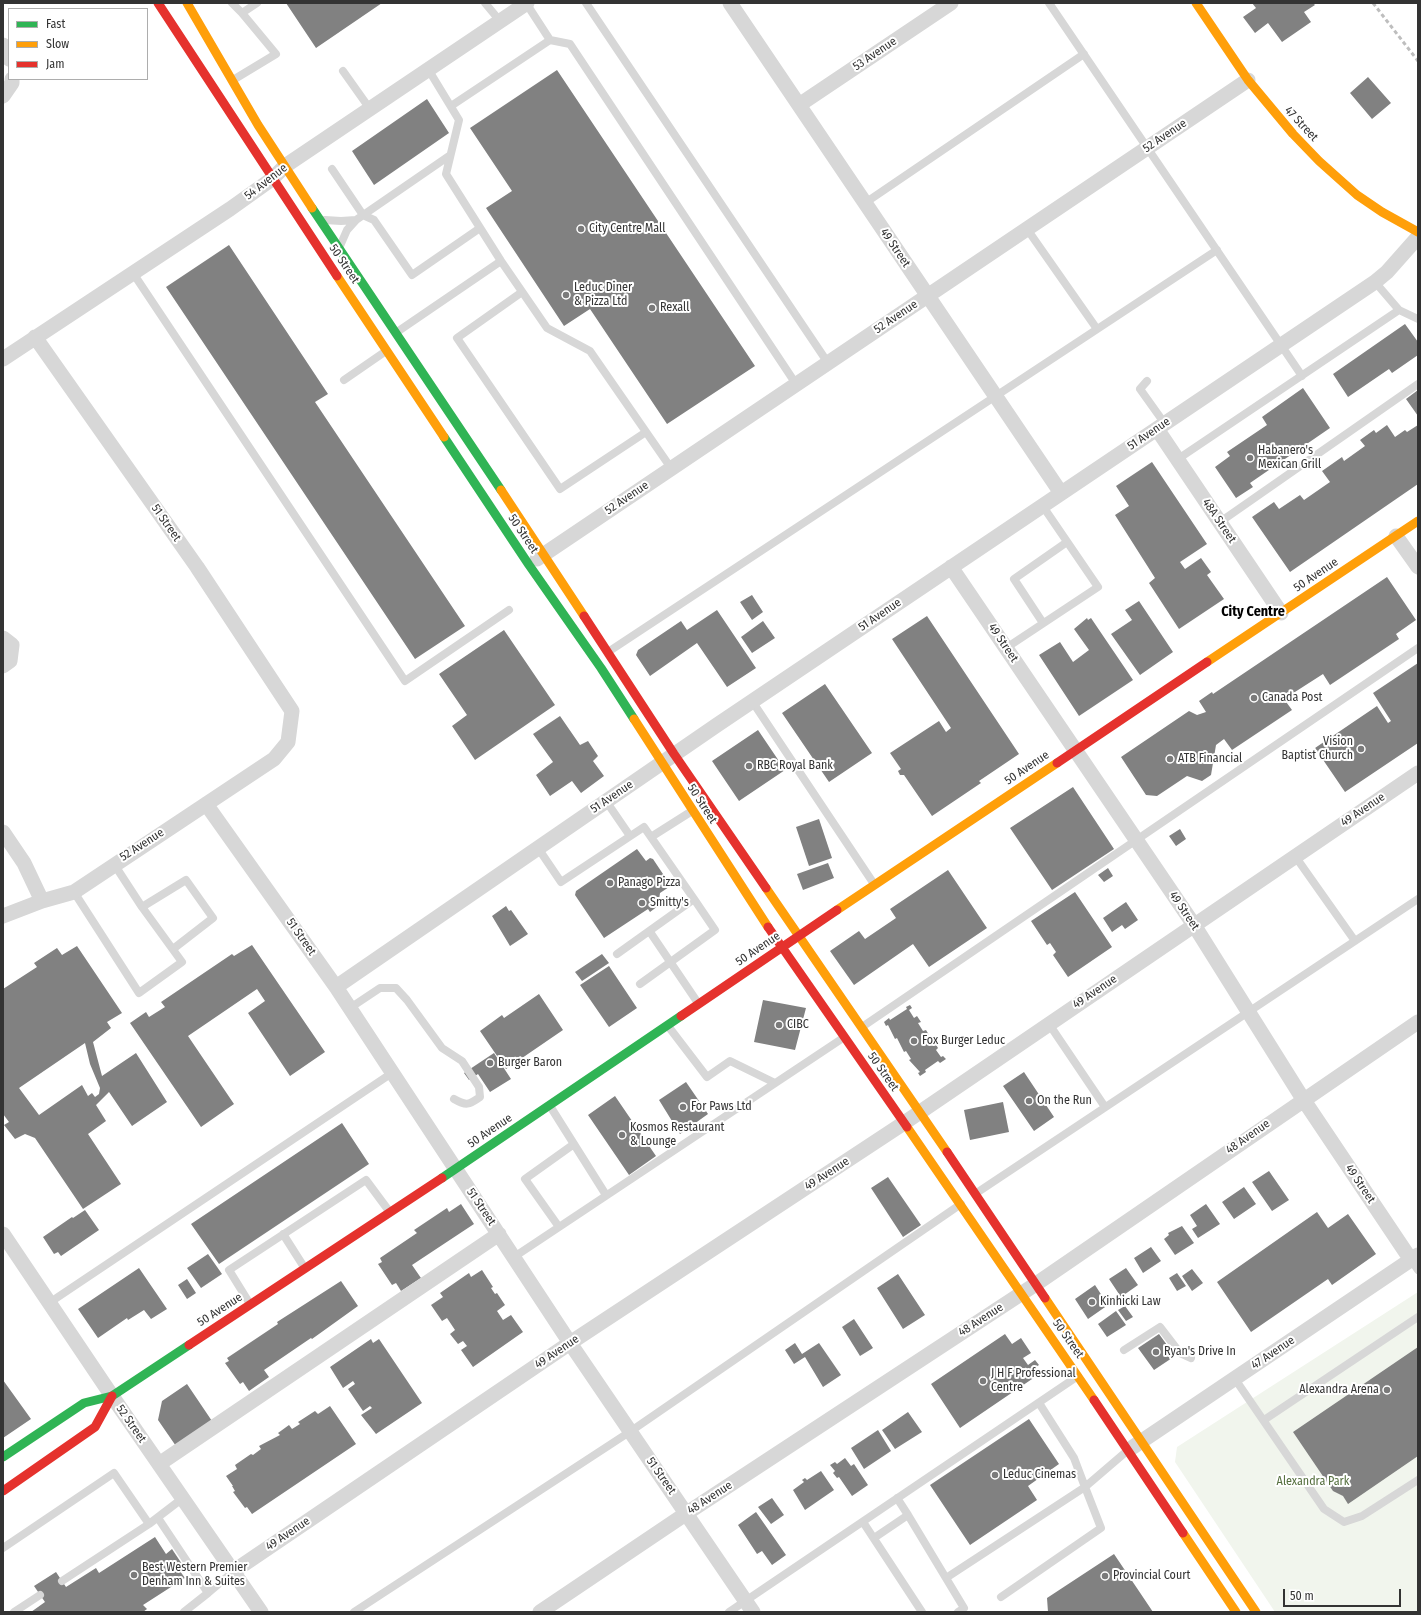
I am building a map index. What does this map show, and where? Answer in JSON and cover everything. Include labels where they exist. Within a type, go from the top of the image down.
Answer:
[{"type":"main road","name":"50 Street","points":[[158,3],[272,179],[544,554],[674,754],[862,1026],[1256,1612]]},
{"type":"main road","name":"50 Street","points":[[187,3],[258,125],[339,249],[391,342],[529,565],[600,668],[781,947],[961,1204],[1236,1612]]},
{"type":"main road","name":"47 Street","points":[[1196,3],[1248,80],[1293,134],[1346,185],[1382,212],[1418,232]]},
{"type":"main road","name":"50 Avenue","points":[[3,1457],[84,1403],[112,1396],[455,1169],[781,947],[1418,521]]},
{"type":"main road","name":"50 Avenue","points":[[3,1491],[95,1427],[112,1396]]},
{"type":"street","name":"54 Avenue","points":[[3,359],[230,209],[272,179],[285,166],[526,3]]},
{"type":"street","name":"53 Avenue","points":[[798,105],[951,3]]},
{"type":"street","name":"49 Street","points":[[735,5],[798,105],[1061,493]]},
{"type":"street","points":[[3,45],[8,57]]},
{"type":"street","name":"52 Avenue","points":[[529,565],[1248,80]]},
{"type":"street","points":[[3,96],[12,81]]},
{"type":"street","name":"51 Avenue","points":[[336,987],[752,701],[1375,282],[1387,272],[1418,237]]},
{"type":"street","name":"51 Street","points":[[35,337],[197,567],[292,711]]},
{"type":"street","name":"48A Street","points":[[1161,427],[1178,460],[1281,613]]},
{"type":"street","points":[[1396,536],[1418,567]]},
{"type":"street","name":"49 Street","points":[[951,567],[1194,925],[1303,1099],[1416,1262]]},
{"type":"street","points":[[3,638],[12,645],[10,661],[3,666]]},
{"type":"street","name":"52 Avenue","points":[[3,916],[42,901],[74,892],[274,759],[288,742],[292,711]]},
{"type":"street","name":"49 Avenue","points":[[234,1571],[570,1343],[904,1123],[1418,773]]},
{"type":"street","name":"51 Street","points":[[206,804],[336,987],[570,1343],[687,1513],[749,1607]]},
{"type":"street","points":[[3,832],[24,863],[42,901]]},
{"type":"street","name":"48 Avenue","points":[[540,1612],[687,1513],[1036,1284],[1303,1099],[1418,1022]]},
{"type":"street","name":"52 Street","points":[[3,1234],[112,1396],[261,1612]]},
{"type":"street","points":[[159,1464],[499,1234]]},
{"type":"street","name":"47 Avenue","points":[[1128,1450],[1416,1262]]},
{"type":"lane","points":[[232,3],[276,54],[232,81]]},
{"type":"lane","points":[[242,13],[257,3]]},
{"type":"lane","points":[[485,3],[500,21]]},
{"type":"lane","points":[[526,3],[550,40]]},
{"type":"lane","points":[[586,3],[828,363]]},
{"type":"lane","points":[[1049,3],[1302,376]]},
{"type":"lane","points":[[451,106],[550,40],[570,44],[796,384]]},
{"type":"lane","points":[[865,203],[1084,54]]},
{"type":"lane","points":[[428,69],[459,120],[446,174],[501,261],[547,328],[590,351],[671,468]]},
{"type":"lane","points":[[343,71],[370,109]]},
{"type":"lane","points":[[339,249],[347,230],[359,217],[450,156]]},
{"type":"lane","points":[[332,169],[359,217]]},
{"type":"lane","points":[[319,219],[341,221],[359,217],[374,220],[412,275],[480,228]]},
{"type":"lane","points":[[1026,229],[1097,329]]},
{"type":"lane","points":[[608,652],[1217,250]]},
{"type":"lane","points":[[344,380],[391,342],[501,261]]},
{"type":"lane","points":[[133,273],[405,681],[509,610]]},
{"type":"lane","points":[[1375,282],[1399,310],[1418,320]]},
{"type":"lane","points":[[522,292],[457,338],[560,489],[646,432]]},
{"type":"lane","points":[[1178,460],[1399,310]]},
{"type":"lane","points":[[1147,381],[1140,389],[1161,427]]},
{"type":"lane","points":[[1220,522],[1418,384]]},
{"type":"lane","points":[[1006,648],[1098,587],[1042,505]]},
{"type":"lane","points":[[1043,623],[1014,579],[1067,542]]},
{"type":"lane","points":[[862,1026],[1418,648]]},
{"type":"lane","points":[[752,701],[874,885]]},
{"type":"lane","points":[[606,801],[630,836]]},
{"type":"lane","points":[[650,837],[692,811]]},
{"type":"lane","points":[[538,848],[561,882],[644,827],[715,930],[640,984]]},
{"type":"lane","points":[[1295,856],[1355,941]]},
{"type":"lane","points":[[74,892],[138,993],[182,962],[142,907],[114,864]]},
{"type":"lane","points":[[142,907],[186,880],[213,918],[173,949]]},
{"type":"lane","points":[[354,1612],[631,1431],[975,1194],[1418,898]]},
{"type":"lane","points":[[617,954],[650,932],[694,899]]},
{"type":"lane","points":[[650,932],[698,1003]]},
{"type":"lane","points":[[350,1008],[380,988],[396,988],[407,1000],[442,1048],[462,1061],[479,1087],[480,1096],[471,1104],[462,1103],[454,1099]]},
{"type":"lane","points":[[1049,1024],[1105,1108]]},
{"type":"lane","points":[[667,1025],[707,1078],[730,1061],[775,1083]]},
{"type":"lane","points":[[514,1257],[844,1037]]},
{"type":"lane","points":[[49,1303],[392,1073]]},
{"type":"lane","points":[[549,1105],[606,1195]]},
{"type":"lane","points":[[559,1227],[525,1179],[574,1144]]},
{"type":"lane","points":[[251,1304],[229,1270],[283,1234],[366,1180],[390,1212]]},
{"type":"lane","points":[[283,1234],[305,1268]]},
{"type":"lane","points":[[1264,1420],[1418,1317]]},
{"type":"lane","points":[[1124,1350],[1160,1327],[1180,1353],[1192,1358]]},
{"type":"lane","points":[[729,1612],[749,1607],[897,1498],[1078,1376]]},
{"type":"lane","points":[[1235,1379],[1324,1509],[1344,1522],[1362,1516],[1418,1480]]},
{"type":"lane","points":[[1001,1597],[1101,1528],[1074,1458],[1039,1403]]},
{"type":"lane","points":[[946,1578],[1085,1487],[1128,1450]]},
{"type":"lane","points":[[3,1548],[114,1473],[149,1524]]},
{"type":"lane","points":[[62,1581],[158,1518],[183,1498]]},
{"type":"lane","points":[[897,1498],[964,1608],[958,1612]]},
{"type":"lane","points":[[874,1538],[908,1515]]},
{"type":"lane","points":[[158,1518],[208,1593]]},
{"type":"lane","points":[[863,1522],[922,1612]]},
{"type":"lane","points":[[184,1612],[234,1571]]},
{"type":"lane","points":[[14,1612],[40,1595]]},
{"type":"green space","name":"Alexandra Park","points":[[1418,1292],[1418,1612],[1275,1612],[1175,1462],[1177,1447]]},
{"type":"building","points":[[286,3],[382,3],[316,48]]},
{"type":"building","points":[[1252,3],[1313,3],[1315,5],[1304,12],[1311,22],[1282,42],[1268,23],[1255,33],[1243,17],[1256,8]]},
{"type":"building","name":"City Centre Mall","points":[[557,70],[755,366],[667,424],[590,309],[564,326],[486,208],[512,191],[470,128]]},
{"type":"building","points":[[1368,77],[1391,103],[1372,119],[1350,93]]},
{"type":"building","points":[[427,99],[449,133],[374,185],[352,151]]},
{"type":"building","points":[[229,245],[328,394],[315,402],[465,626],[415,659],[166,287]]},
{"type":"building","points":[[1405,324],[1418,342],[1418,355],[1392,373],[1389,369],[1348,397],[1333,374]]},
{"type":"building","points":[[1303,388],[1330,428],[1250,483],[1253,487],[1236,498],[1215,467],[1230,456],[1227,452],[1267,425],[1262,417]]},
{"type":"building","points":[[1418,390],[1418,416],[1406,399]]},
{"type":"building","points":[[1387,425],[1395,437],[1405,430],[1407,432],[1418,425],[1418,484],[1290,572],[1252,517],[1274,502],[1279,509],[1300,495],[1304,500],[1330,482],[1322,471],[1342,457],[1344,461],[1365,446],[1360,440],[1374,430],[1376,433]]},
{"type":"building","points":[[1152,462],[1207,544],[1180,562],[1185,569],[1201,558],[1211,572],[1207,575],[1224,599],[1179,629],[1149,583],[1155,578],[1115,515],[1129,506],[1116,486]]},
{"type":"building","points":[[1387,577],[1416,620],[1396,634],[1399,639],[1330,685],[1323,674],[1284,699],[1292,710],[1232,750],[1224,739],[1216,745],[1211,775],[1202,781],[1187,776],[1157,796],[1146,795],[1121,757],[1189,711],[1197,715],[1206,712],[1199,701],[1212,692],[1213,694]]},
{"type":"building","points":[[752,595],[763,612],[752,620],[740,602]]},
{"type":"building","points":[[1139,601],[1173,652],[1140,675],[1111,634],[1132,620],[1125,610]]},
{"type":"building","points":[[717,610],[756,668],[727,687],[697,643],[650,676],[636,655],[638,650],[681,621],[687,630]]},
{"type":"building","points":[[927,616],[1019,754],[979,781],[981,783],[932,816],[904,775],[900,775],[898,771],[901,769],[890,753],[939,721],[946,732],[951,728],[892,639]]},
{"type":"building","points":[[1087,618],[1088,620],[1091,618],[1133,680],[1079,716],[1039,655],[1060,642],[1073,662],[1089,650],[1074,629]]},
{"type":"building","points":[[763,621],[775,638],[752,653],[741,637]]},
{"type":"building","points":[[504,630],[555,705],[475,760],[452,726],[467,715],[439,674]]},
{"type":"building","name":"Vision Baptist Church","points":[[1418,663],[1418,743],[1345,792],[1315,748],[1377,706],[1388,723],[1391,721],[1373,693]]},
{"type":"building","points":[[825,684],[872,753],[829,782],[782,713]]},
{"type":"building","points":[[560,716],[580,745],[588,741],[598,756],[593,761],[604,776],[581,793],[572,781],[550,796],[536,775],[553,762],[533,734]]},
{"type":"building","name":"RBC Royal Bank","points":[[758,730],[785,770],[739,801],[712,761]]},
{"type":"building","points":[[1073,787],[1114,849],[1052,890],[1010,828]]},
{"type":"building","points":[[819,819],[832,858],[809,866],[796,827]]},
{"type":"building","points":[[1180,829],[1186,839],[1176,846],[1169,836]]},
{"type":"building","points":[[637,849],[646,861],[650,858],[653,859],[669,883],[669,887],[660,893],[658,906],[650,912],[648,909],[604,938],[575,895],[576,891]]},
{"type":"building","points":[[828,863],[834,878],[803,890],[797,874]]},
{"type":"building","points":[[1108,868],[1113,876],[1104,882],[1098,875]]},
{"type":"building","points":[[948,870],[987,928],[929,967],[913,944],[854,985],[830,951],[859,931],[865,939],[896,918],[890,909]]},
{"type":"building","points":[[1075,892],[1112,947],[1068,977],[1053,955],[1056,952],[1050,943],[1047,945],[1031,921]]},
{"type":"building","points":[[1126,902],[1138,920],[1125,929],[1122,925],[1112,932],[1103,918]]},
{"type":"building","points":[[506,906],[509,911],[511,910],[528,934],[510,946],[492,916]]},
{"type":"building","points":[[252,945],[325,1052],[290,1076],[248,1013],[265,1001],[257,989],[188,1036],[234,1104],[201,1127],[130,1023],[146,1012],[149,1017],[165,1007],[161,1002],[232,954],[234,956]]},
{"type":"building","points":[[77,946],[122,1013],[107,1022],[111,1028],[93,1042],[102,1076],[136,1053],[167,1102],[132,1126],[109,1092],[96,1105],[106,1121],[88,1134],[121,1184],[83,1209],[35,1138],[25,1134],[15,1139],[4,1125],[9,1122],[3,1114],[3,989],[37,967],[34,963],[57,948],[62,955]],"holes":[[[85,1043],[90,1064],[100,1088],[99,1094],[95,1097],[92,1093],[88,1096],[82,1085],[39,1115],[19,1088]]]},
{"type":"building","points":[[602,954],[609,963],[582,981],[575,972]]},
{"type":"building","points":[[609,966],[637,1008],[609,1027],[580,985]]},
{"type":"building","points":[[539,994],[563,1030],[506,1069],[480,1031],[502,1015],[504,1018]]},
{"type":"building","name":"CIBC","points":[[763,1000],[806,1008],[795,1050],[754,1042]]},
{"type":"building","name":"Fox Burger Leduc","points":[[910,1005],[912,1008],[909,1010],[914,1018],[917,1016],[921,1022],[918,1023],[923,1031],[926,1030],[929,1035],[927,1037],[932,1044],[935,1043],[938,1048],[936,1050],[941,1057],[943,1056],[946,1059],[940,1063],[938,1061],[925,1070],[926,1072],[920,1076],[918,1073],[920,1072],[909,1060],[911,1059],[906,1051],[904,1052],[897,1038],[895,1039],[888,1025],[886,1026],[884,1022],[889,1018],[890,1020],[907,1009],[906,1007]]},
{"type":"building","name":"Burger Baron","points":[[494,1053],[511,1079],[490,1092],[478,1074],[469,1080],[464,1073]]},
{"type":"building","name":"On the Run","points":[[1024,1072],[1054,1117],[1034,1131],[1003,1086]]},
{"type":"building","name":"For Paws Ltd","points":[[686,1082],[708,1114],[680,1134],[659,1100]]},
{"type":"building","name":"Kosmos Restaurant & Lounge","points":[[615,1096],[656,1156],[629,1175],[588,1115]]},
{"type":"building","points":[[1003,1102],[1009,1132],[970,1140],[964,1110]]},
{"type":"building","points":[[342,1123],[369,1164],[219,1264],[191,1224]]},
{"type":"building","points":[[1269,1171],[1289,1200],[1272,1211],[1252,1182]]},
{"type":"building","points":[[888,1177],[921,1225],[903,1237],[871,1188]]},
{"type":"building","points":[[1244,1187],[1256,1204],[1234,1219],[1222,1202]]},
{"type":"building","points":[[461,1204],[474,1224],[412,1265],[421,1278],[401,1291],[396,1283],[392,1285],[378,1264],[382,1262],[380,1258],[417,1233],[414,1230],[447,1208],[449,1212]]},
{"type":"building","points":[[1206,1204],[1220,1224],[1198,1238],[1192,1229],[1197,1226],[1190,1215]]},
{"type":"building","points":[[85,1210],[99,1230],[61,1256],[58,1252],[54,1254],[43,1237]]},
{"type":"building","points":[[1317,1212],[1328,1228],[1348,1214],[1376,1254],[1332,1285],[1328,1279],[1251,1332],[1217,1282]]},
{"type":"building","points":[[1182,1226],[1194,1243],[1175,1255],[1164,1239],[1169,1235],[1168,1233]]},
{"type":"building","points":[[1151,1247],[1161,1261],[1143,1273],[1134,1258]]},
{"type":"building","points":[[208,1254],[222,1274],[201,1288],[187,1268]]},
{"type":"building","points":[[139,1268],[167,1309],[151,1319],[144,1310],[128,1320],[127,1318],[98,1338],[78,1309]]},
{"type":"building","points":[[1126,1268],[1138,1285],[1121,1297],[1109,1279]]},
{"type":"building","points":[[1192,1269],[1203,1283],[1192,1291],[1182,1276]]},
{"type":"building","points":[[482,1270],[493,1287],[491,1288],[495,1294],[497,1293],[505,1305],[497,1311],[503,1320],[511,1315],[523,1332],[473,1367],[461,1350],[467,1346],[463,1341],[458,1344],[450,1334],[455,1330],[447,1318],[442,1321],[431,1305],[443,1297],[440,1293],[469,1273],[471,1277]]},
{"type":"building","points":[[1177,1273],[1186,1286],[1177,1291],[1169,1278]]},
{"type":"building","points":[[898,1274],[925,1315],[903,1329],[877,1288]]},
{"type":"building","points":[[187,1279],[196,1293],[187,1299],[178,1285]]},
{"type":"building","points":[[341,1281],[358,1306],[312,1339],[311,1338],[264,1370],[269,1377],[249,1391],[243,1382],[240,1384],[225,1363],[229,1361],[227,1358],[278,1324],[277,1322]]},
{"type":"building","name":"Kinhicki Law","points":[[1095,1285],[1108,1305],[1088,1319],[1075,1299]]},
{"type":"building","points":[[1125,1306],[1133,1317],[1126,1321],[1118,1310]]},
{"type":"building","points":[[1116,1311],[1126,1325],[1107,1337],[1098,1324]]},
{"type":"building","points":[[854,1319],[873,1348],[860,1356],[842,1327]]},
{"type":"building","name":"J H F Professional Centre","points":[[1005,1334],[1012,1344],[1021,1338],[1031,1353],[1023,1358],[1028,1365],[1035,1360],[1039,1365],[1031,1370],[1035,1377],[960,1428],[931,1384]]},
{"type":"building","name":"Ryan's Drive In","points":[[1159,1334],[1175,1356],[1154,1370],[1138,1348]]},
{"type":"building","points":[[371,1339],[373,1343],[379,1339],[422,1403],[376,1434],[361,1415],[372,1408],[370,1406],[363,1411],[348,1389],[355,1384],[353,1381],[343,1388],[330,1367]]},
{"type":"building","points":[[795,1343],[802,1354],[819,1343],[841,1375],[823,1387],[805,1357],[794,1364],[785,1350]]},
{"type":"building","name":"Alexandra Arena","points":[[1418,1347],[1418,1456],[1348,1504],[1343,1496],[1333,1491],[1293,1432]]},
{"type":"building","points":[[3,1380],[31,1419],[3,1438]]},
{"type":"building","points":[[187,1384],[214,1424],[178,1449],[158,1420],[162,1401]]},
{"type":"building","points":[[330,1406],[356,1444],[252,1514],[247,1507],[245,1508],[233,1492],[235,1491],[233,1486],[226,1476],[237,1469],[235,1465],[261,1449],[259,1446],[280,1435],[278,1433],[289,1425],[292,1429],[300,1424],[298,1422],[315,1411],[318,1414]]},
{"type":"building","points":[[908,1412],[922,1432],[895,1449],[882,1430]]},
{"type":"building","name":"Leduc Cinemas","points":[[1029,1419],[1059,1464],[1028,1486],[1037,1500],[970,1545],[930,1485]]},
{"type":"building","points":[[878,1430],[891,1451],[864,1469],[851,1448]]},
{"type":"building","points":[[845,1458],[851,1466],[854,1464],[868,1485],[852,1496],[839,1477],[837,1478],[833,1473],[835,1471],[830,1465],[835,1462],[837,1464]]},
{"type":"building","points":[[821,1471],[834,1490],[805,1510],[793,1490],[804,1482],[802,1480],[805,1478],[807,1480]]},
{"type":"building","points":[[772,1498],[784,1515],[771,1524],[758,1507]]},
{"type":"building","points":[[756,1512],[786,1555],[772,1565],[762,1551],[757,1554],[738,1525]]},
{"type":"building","name":"Best Western Premier Denham Inn & Suites","points":[[155,1537],[166,1554],[172,1549],[182,1564],[177,1567],[185,1578],[143,1605],[147,1609],[143,1612],[31,1612],[45,1602],[34,1586],[56,1572],[66,1587],[96,1568],[99,1573]]},
{"type":"building","name":"Provincial Court","points":[[1114,1554],[1153,1612],[1048,1612],[1047,1598]]},
{"type":"railway","points":[[1373,3],[1418,61]]},
{"type":"traffic: fast","points":[[312,208],[501,490]]},
{"type":"traffic: fast","points":[[444,437],[634,719]]},
{"type":"traffic: fast","points":[[442,1178],[681,1016]]},
{"type":"traffic: fast","points":[[3,1457],[84,1403],[112,1396],[189,1345]]},
{"type":"traffic: slow","points":[[187,3],[258,125],[312,208]]},
{"type":"traffic: slow","points":[[1196,3],[1248,80],[1293,134],[1319,161],[1357,195],[1382,212],[1418,232]]},
{"type":"traffic: slow","points":[[337,276],[444,437]]},
{"type":"traffic: slow","points":[[501,490],[584,616]]},
{"type":"traffic: slow","points":[[1207,662],[1418,521]]},
{"type":"traffic: slow","points":[[634,719],[768,927]]},
{"type":"traffic: slow","points":[[837,910],[1057,763]]},
{"type":"traffic: slow","points":[[766,888],[947,1152]]},
{"type":"traffic: slow","points":[[907,1127],[1094,1400]]},
{"type":"traffic: slow","points":[[1045,1298],[1256,1612]]},
{"type":"traffic: slow","points":[[1183,1533],[1236,1612]]},
{"type":"traffic: jam","points":[[158,3],[337,276]]},
{"type":"traffic: jam","points":[[584,616],[674,754],[766,888]]},
{"type":"traffic: jam","points":[[1057,763],[1207,662]]},
{"type":"traffic: jam","points":[[681,1016],[837,910]]},
{"type":"traffic: jam","points":[[768,927],[907,1127]]},
{"type":"traffic: jam","points":[[947,1152],[1045,1298]]},
{"type":"traffic: jam","points":[[189,1345],[442,1178]]},
{"type":"traffic: jam","points":[[3,1491],[95,1427],[112,1396]]},
{"type":"traffic: jam","points":[[1094,1400],[1183,1533]]},
{"type":"place","name":"City Centre Mall","points":[[581,229]]},
{"type":"place","name":"Leduc Diner & Pizza Ltd","points":[[566,295]]},
{"type":"place","name":"Rexall","points":[[652,308]]},
{"type":"place","name":"Habanero's Mexican Grill","points":[[1250,458]]},
{"type":"place","name":"Canada Post","points":[[1254,698]]},
{"type":"place","name":"Vision Baptist Church","points":[[1361,749]]},
{"type":"place","name":"ATB Financial","points":[[1170,759]]},
{"type":"place","name":"RBC Royal Bank","points":[[749,766]]},
{"type":"place","name":"Panago Pizza","points":[[610,883]]},
{"type":"place","name":"Smitty's","points":[[642,903]]},
{"type":"place","name":"CIBC","points":[[779,1025]]},
{"type":"place","name":"Fox Burger Leduc","points":[[914,1041]]},
{"type":"place","name":"Burger Baron","points":[[490,1063]]},
{"type":"place","name":"On the Run","points":[[1029,1101]]},
{"type":"place","name":"For Paws Ltd","points":[[683,1107]]},
{"type":"place","name":"Kosmos Restaurant & Lounge","points":[[622,1135]]},
{"type":"place","name":"Kinhicki Law","points":[[1092,1302]]},
{"type":"place","name":"Ryan's Drive In","points":[[1156,1352]]},
{"type":"place","name":"J H F Professional Centre","points":[[983,1381]]},
{"type":"place","name":"Alexandra Arena","points":[[1387,1390]]},
{"type":"place","name":"Leduc Cinemas","points":[[995,1475]]},
{"type":"place","name":"Best Western Premier Denham Inn & Suites","points":[[134,1575]]},
{"type":"place","name":"Provincial Court","points":[[1105,1576]]},
{"type":"district","name":"City Centre","points":[[1253,612]]}]
